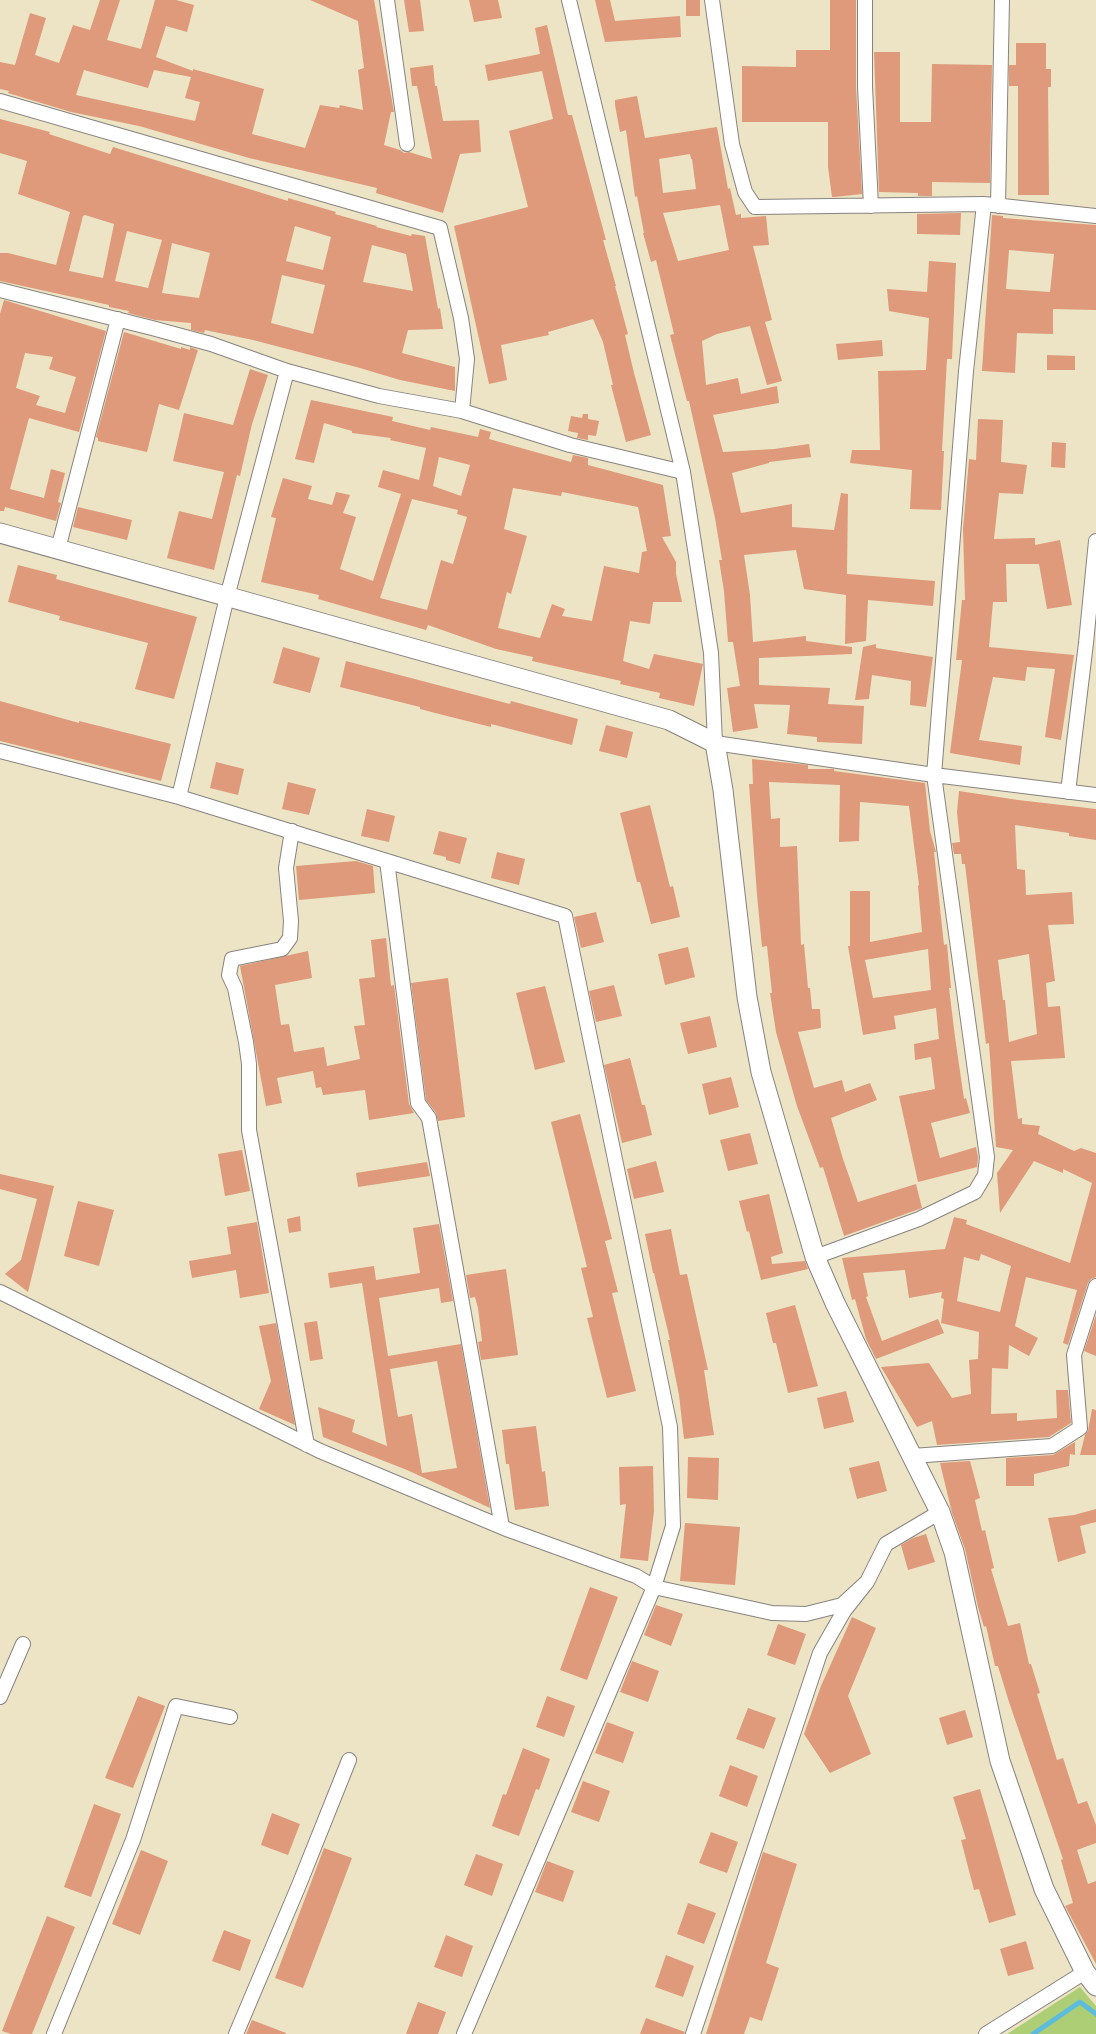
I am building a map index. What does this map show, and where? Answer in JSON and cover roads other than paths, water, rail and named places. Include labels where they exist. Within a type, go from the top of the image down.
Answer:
[{"type":"main road","points":[[0,533],[669,720],[715,743],[723,790],[747,997],[759,1063],[815,1258],[835,1303],[940,1512],[954,1552],[1000,1761],[1044,1889],[1091,1979]]},
{"type":"street","points":[[386,0],[407,144]]},
{"type":"street","points":[[569,0],[683,472],[711,653],[715,743],[934,775],[1096,796]]},
{"type":"street","points":[[712,0],[732,144],[745,192],[755,207],[984,204],[1096,216]]},
{"type":"street","points":[[864,0],[865,87],[871,206]]},
{"type":"street","points":[[998,206],[1002,0]]},
{"type":"street","points":[[0,101],[440,228],[461,318],[467,359],[462,411]]},
{"type":"street","points":[[815,1258],[919,1219],[951,1204],[975,1192],[985,1175],[987,1157],[934,775],[965,381],[984,204]]},
{"type":"street","points":[[0,291],[118,319],[211,344],[287,371],[379,396],[462,411],[570,445],[683,472]]},
{"type":"street","points":[[58,549],[118,319]]},
{"type":"street","points":[[179,797],[227,597],[287,371]]},
{"type":"street","points":[[1068,792],[1091,644],[1096,541]]},
{"type":"street","points":[[0,751],[179,797],[565,916],[670,1427],[673,1526],[654,1587],[464,2034]]},
{"type":"street","points":[[292,831],[286,868],[291,922],[290,938],[282,949],[232,959],[228,975],[235,988],[246,1042],[249,1064],[249,1130],[307,1445]]},
{"type":"street","points":[[387,861],[418,1103],[429,1118],[502,1527]]},
{"type":"street","points":[[912,1456],[1052,1446],[1080,1428],[1074,1355],[1096,1286]]},
{"type":"street","points":[[0,1292],[307,1445],[502,1527],[636,1576],[654,1587],[772,1613],[806,1614],[842,1605],[867,1582]]},
{"type":"street","points":[[693,2034],[820,1653],[844,1610],[867,1582],[886,1544],[940,1512]]},
{"type":"street","points":[[0,1697],[23,1644]]},
{"type":"street","points":[[54,2034],[133,1840],[176,1706],[230,1717]]},
{"type":"street","points":[[236,2034],[299,1886],[349,1760]]},
{"type":"street","points":[[986,2034],[1091,1979]]},
{"type":"waterway","points":[[1033,2034],[1080,2002],[1096,2014]]}]
